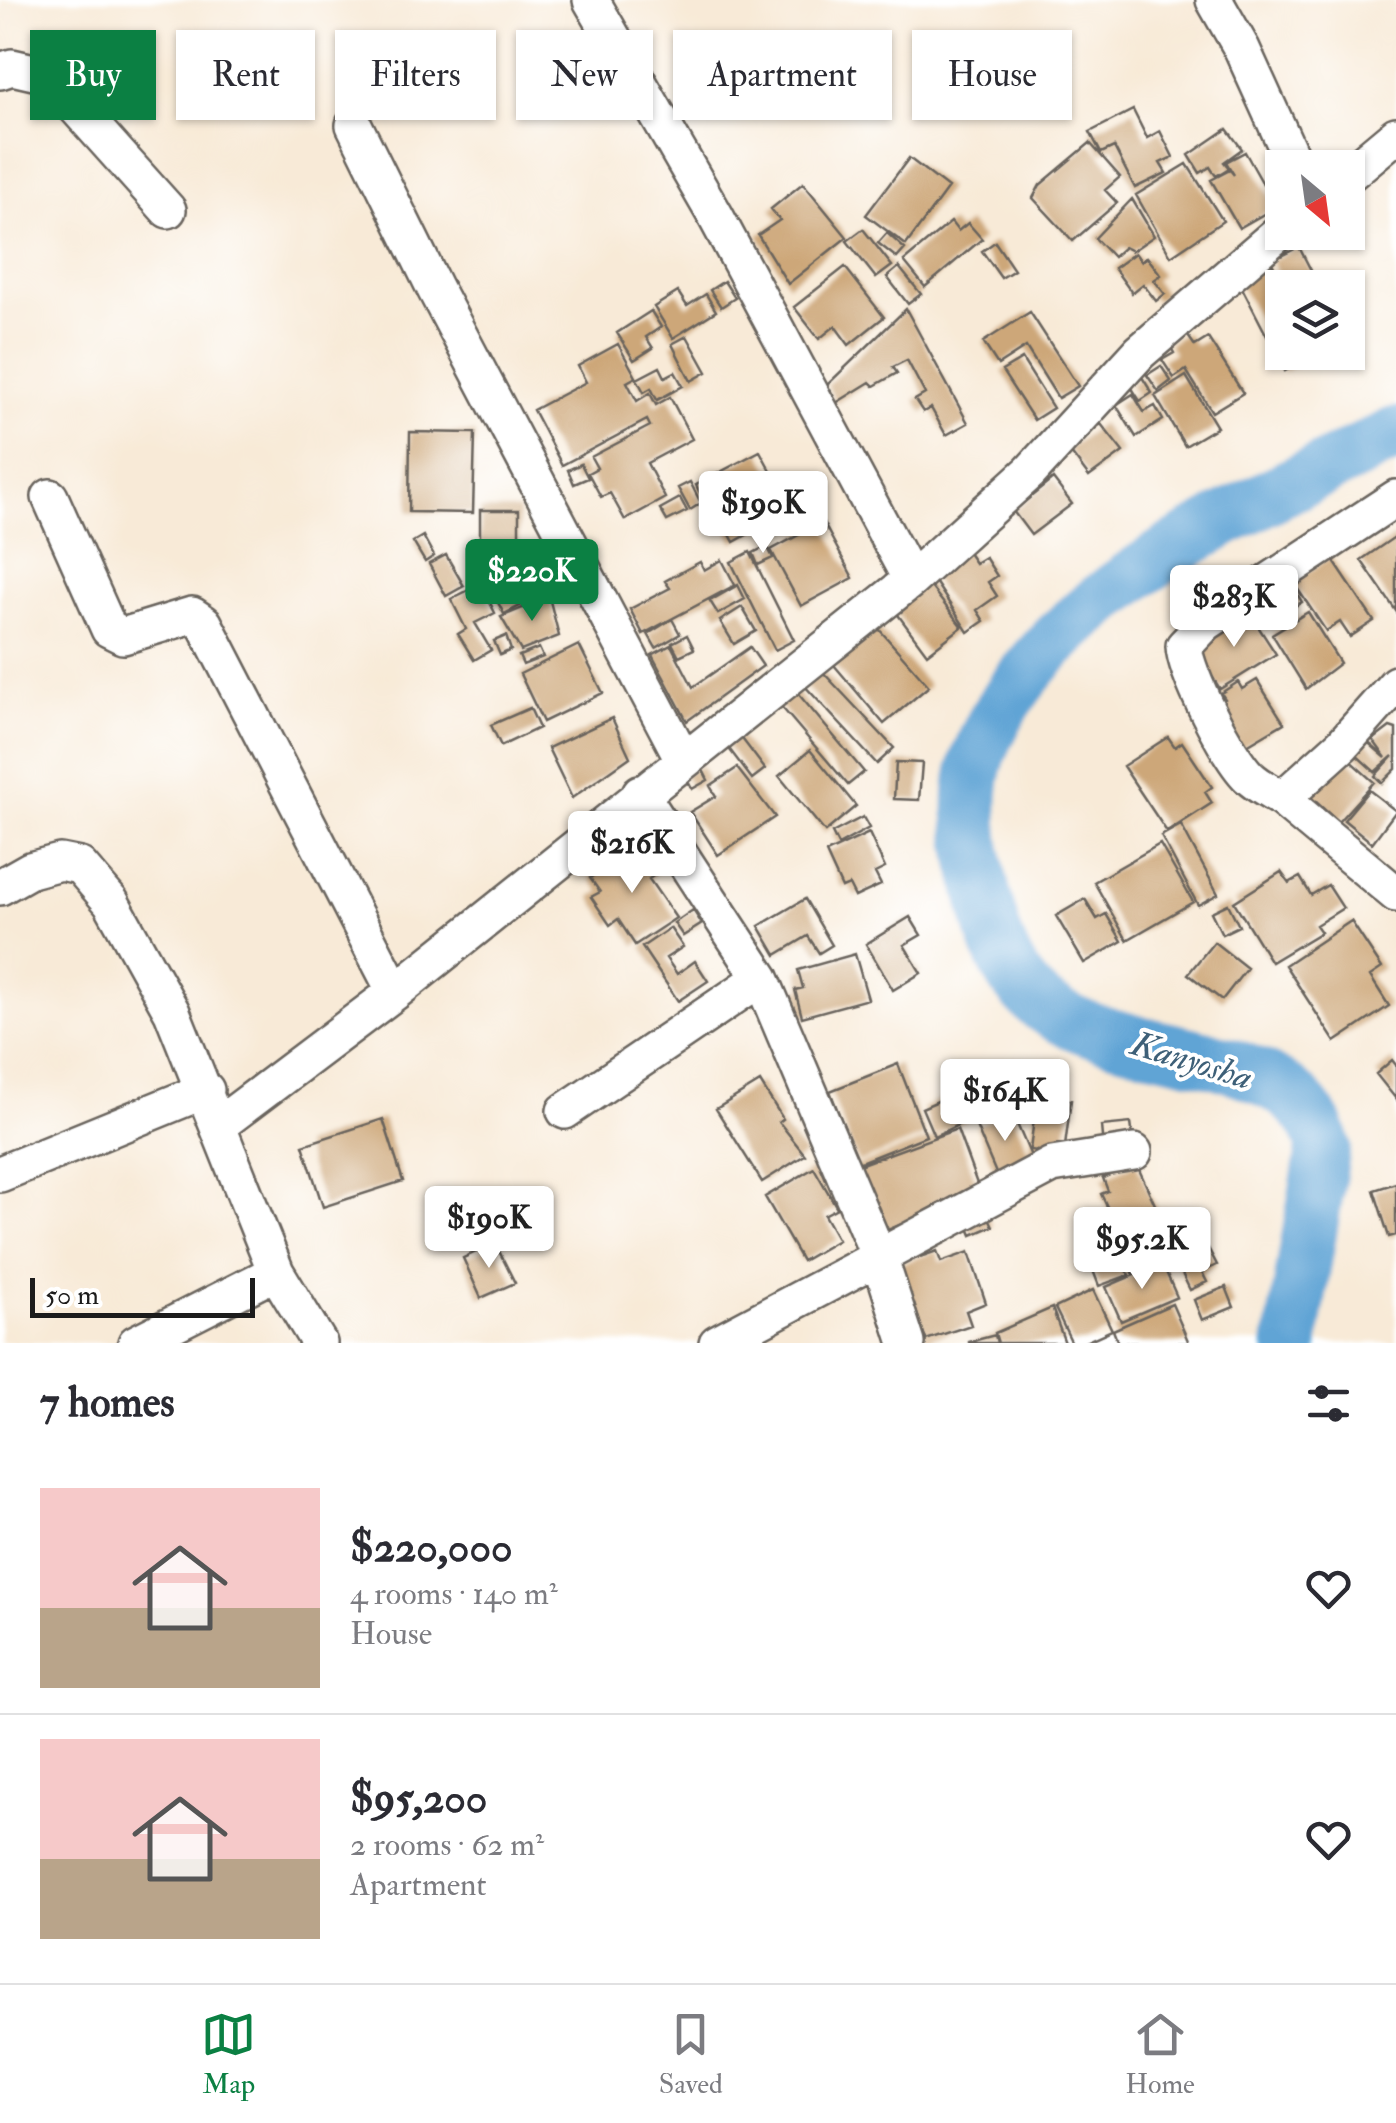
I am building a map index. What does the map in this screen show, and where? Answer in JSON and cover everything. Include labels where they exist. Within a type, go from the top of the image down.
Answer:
[{"type":"street","points":[[591,0],[715,215],[911,580]]},
{"type":"street","points":[[1214,0],[1242,49],[1288,150]]},
{"type":"street","points":[[0,71],[12,68],[47,75],[168,210]]},
{"type":"street","points":[[354,125],[435,289],[684,761]]},
{"type":"street","points":[[1365,161],[1396,135]]},
{"type":"street","points":[[220,1124],[395,992],[911,580],[1030,472],[1140,352],[1265,245]]},
{"type":"street","points":[[50,497],[109,629],[123,636],[192,615],[204,623],[395,992]]},
{"type":"street","points":[[1396,498],[1206,623],[1184,646],[1184,661],[1195,687],[1248,776],[1396,894]]},
{"type":"street","points":[[1282,800],[1342,745],[1396,684]]},
{"type":"street","points":[[640,793],[760,978],[880,1259],[907,1343]]},
{"type":"street","points":[[1,884],[60,862],[80,866],[111,902],[141,951],[206,1090],[276,1272],[319,1343]]},
{"type":"street","points":[[564,1111],[760,978]]},
{"type":"street","points":[[0,1174],[206,1090]]},
{"type":"street","points":[[717,1343],[1052,1165],[1134,1152]]},
{"type":"street","points":[[136,1343],[276,1272]]},
{"type":"building","points":[[1133,110],[1147,138],[1160,131],[1173,157],[1160,163],[1166,173],[1135,188],[1114,147],[1101,153],[1090,132]]},
{"type":"building","points":[[1227,129],[1242,149],[1224,162],[1229,168],[1216,176],[1210,167],[1200,173],[1189,155]]},
{"type":"building","points":[[1090,143],[1120,177],[1105,190],[1117,203],[1073,241],[1033,198],[1040,185]]},
{"type":"building","points":[[1245,152],[1265,187],[1265,213],[1239,228],[1211,180],[1230,170],[1234,175],[1226,162]]},
{"type":"building","points":[[909,158],[948,188],[906,245],[866,215]]},
{"type":"building","points":[[1187,164],[1223,221],[1171,256],[1136,195]]},
{"type":"building","points":[[803,183],[847,237],[788,284],[758,235],[780,220],[771,209]]},
{"type":"building","points":[[1132,199],[1154,236],[1132,251],[1124,247],[1113,257],[1095,238]]},
{"type":"building","points":[[951,222],[958,231],[968,223],[982,239],[925,287],[904,261]]},
{"type":"building","points":[[863,229],[892,266],[876,278],[847,241]]},
{"type":"building","points":[[887,233],[905,249],[897,258],[878,243]]},
{"type":"building","points":[[995,242],[1014,270],[1001,278],[982,251]]},
{"type":"building","points":[[1301,250],[1311,270],[1276,270],[1271,261]]},
{"type":"building","points":[[1135,253],[1141,261],[1147,257],[1161,275],[1154,280],[1165,294],[1156,301],[1143,284],[1132,293],[1114,268]]},
{"type":"building","points":[[1264,262],[1268,270],[1265,332],[1236,276]]},
{"type":"building","points":[[845,267],[884,317],[849,345],[835,326],[819,339],[794,307]]},
{"type":"building","points":[[899,267],[921,294],[908,304],[887,277]]},
{"type":"building","points":[[724,281],[735,298],[721,307],[710,290]]},
{"type":"building","points":[[678,292],[687,306],[706,294],[716,311],[673,338],[654,307]]},
{"type":"building","points":[[906,309],[968,423],[946,435],[931,408],[923,412],[915,400],[925,394],[907,360],[893,367],[897,373],[874,386],[870,382],[836,403],[827,385]]},
{"type":"building","points":[[651,311],[661,327],[646,337],[653,348],[634,360],[617,333]]},
{"type":"building","points":[[1030,312],[1078,386],[1058,398],[1026,347],[998,365],[983,342]]},
{"type":"building","points":[[1186,333],[1195,346],[1208,338],[1243,393],[1212,412],[1186,370],[1174,378],[1162,360],[1174,353],[1169,344]]},
{"type":"building","points":[[687,336],[707,372],[691,381],[672,344]]},
{"type":"building","points":[[618,344],[636,377],[627,382],[637,401],[650,393],[656,405],[670,397],[692,439],[647,463],[665,498],[625,520],[610,493],[601,497],[588,473],[597,468],[591,457],[650,426],[647,420],[562,465],[533,410],[586,382],[578,366]]},
{"type":"building","points":[[1022,359],[1053,408],[1034,420],[1002,371]]},
{"type":"building","points":[[1161,366],[1171,381],[1158,391],[1147,375]]},
{"type":"building","points":[[660,367],[665,377],[675,372],[683,386],[657,400],[651,388],[644,392],[637,379]]},
{"type":"building","points":[[1186,376],[1217,427],[1185,446],[1155,396]]},
{"type":"building","points":[[1142,377],[1152,393],[1140,401],[1130,385]]},
{"type":"building","points":[[1133,394],[1144,412],[1155,406],[1163,420],[1136,437],[1116,405]]},
{"type":"building","points":[[1101,424],[1123,452],[1089,477],[1068,449]]},
{"type":"building","points":[[410,432],[475,433],[473,513],[409,512]]},
{"type":"building","points":[[760,451],[792,510],[734,542],[710,497],[704,501],[696,485]]},
{"type":"building","points":[[581,464],[588,478],[574,484],[568,470]]},
{"type":"building","points":[[1053,479],[1072,504],[1031,535],[1013,511]]},
{"type":"building","points":[[690,482],[701,503],[690,510],[678,488]]},
{"type":"building","points":[[680,498],[687,511],[667,521],[660,509]]},
{"type":"building","points":[[480,510],[519,510],[519,557],[480,557]]},
{"type":"building","points":[[823,522],[853,578],[801,606],[771,550]]},
{"type":"building","points":[[423,536],[434,556],[425,562],[413,542]]},
{"type":"building","points":[[1396,536],[1396,611],[1361,560]]},
{"type":"building","points":[[767,546],[773,558],[758,565],[753,553]]},
{"type":"building","points":[[966,550],[975,563],[985,557],[997,576],[988,582],[997,596],[977,610],[984,621],[968,632],[930,574]]},
{"type":"building","points":[[750,552],[794,640],[775,650],[731,562]]},
{"type":"building","points":[[446,555],[464,586],[446,596],[429,564]]},
{"type":"building","points":[[1331,557],[1374,621],[1350,637],[1340,622],[1326,631],[1293,582]]},
{"type":"building","points":[[530,559],[547,592],[504,614],[487,581]]},
{"type":"building","points":[[722,560],[735,585],[643,634],[630,609],[670,588],[665,581],[700,562],[704,570]]},
{"type":"building","points":[[927,582],[962,627],[927,654],[893,608]]},
{"type":"building","points":[[481,584],[495,613],[475,623],[491,650],[474,660],[458,634],[466,629],[451,599]]},
{"type":"building","points":[[1291,584],[1302,602],[1265,624],[1254,606]]},
{"type":"building","points":[[738,585],[745,599],[718,614],[710,601]]},
{"type":"building","points":[[549,597],[559,636],[521,651],[501,617]]},
{"type":"building","points":[[742,607],[756,631],[734,644],[720,621]]},
{"type":"building","points":[[1248,611],[1276,654],[1220,689],[1193,646]]},
{"type":"building","points":[[1308,612],[1340,663],[1306,689],[1272,634]]},
{"type":"building","points":[[672,619],[680,634],[656,648],[648,634]]},
{"type":"building","points":[[878,628],[929,686],[884,724],[834,665]]},
{"type":"building","points":[[687,635],[694,649],[679,656],[672,643]]},
{"type":"building","points":[[506,636],[511,650],[500,655],[494,641]]},
{"type":"building","points":[[579,645],[603,693],[543,722],[520,674]]},
{"type":"building","points":[[671,645],[693,687],[750,647],[763,666],[687,721],[652,655]]},
{"type":"building","points":[[539,648],[543,657],[523,665],[519,656]]},
{"type":"building","points":[[819,668],[894,748],[877,764],[803,684]]},
{"type":"building","points":[[1257,680],[1284,723],[1240,749],[1214,706],[1225,699],[1221,693],[1238,682],[1242,689]]},
{"type":"building","points":[[795,690],[864,772],[848,785],[779,704]]},
{"type":"building","points":[[530,708],[539,728],[501,746],[491,725]]},
{"type":"building","points":[[612,718],[630,757],[572,798],[548,748]]},
{"type":"building","points":[[1390,727],[1396,729],[1396,769],[1382,783],[1375,776],[1393,756],[1375,772],[1345,745],[1356,732],[1386,758],[1373,740]]},
{"type":"building","points":[[740,736],[765,769],[752,779],[727,746]]},
{"type":"building","points":[[1168,737],[1175,747],[1182,742],[1212,787],[1205,792],[1212,803],[1167,832],[1123,766]]},
{"type":"building","points":[[810,750],[856,806],[825,832],[779,776]]},
{"type":"building","points":[[1338,750],[1374,782],[1338,822],[1302,789]]},
{"type":"building","points":[[896,762],[922,763],[919,800],[894,799]]},
{"type":"building","points":[[701,766],[708,780],[692,789],[684,774]]},
{"type":"building","points":[[737,768],[775,817],[718,855],[690,812],[716,796],[710,786]]},
{"type":"building","points":[[1369,790],[1396,811],[1372,843],[1344,820]]},
{"type":"building","points":[[863,817],[869,828],[838,845],[832,833]]},
{"type":"building","points":[[627,819],[640,839],[616,856],[602,835]]},
{"type":"building","points":[[1181,825],[1218,894],[1198,905],[1161,836]]},
{"type":"building","points":[[869,833],[885,868],[875,873],[881,885],[855,897],[849,885],[842,888],[826,853]]},
{"type":"building","points":[[1160,844],[1193,902],[1127,940],[1094,882]]},
{"type":"building","points":[[638,845],[656,874],[649,879],[676,918],[635,945],[618,919],[610,925],[591,897],[600,892],[590,878]]},
{"type":"building","points":[[1281,872],[1289,883],[1300,877],[1311,895],[1328,885],[1343,908],[1316,925],[1321,932],[1271,962],[1234,902]]},
{"type":"building","points":[[805,899],[832,945],[819,953],[808,936],[776,955],[759,926]]},
{"type":"building","points":[[1085,899],[1097,919],[1106,914],[1122,941],[1084,963],[1056,916]]},
{"type":"building","points":[[1228,904],[1239,926],[1222,934],[1211,912]]},
{"type":"building","points":[[693,910],[702,924],[683,936],[674,923]]},
{"type":"building","points":[[910,917],[921,935],[904,945],[921,973],[893,990],[866,944]]},
{"type":"building","points":[[1351,921],[1382,968],[1370,976],[1389,1006],[1335,1042],[1285,965]]},
{"type":"building","points":[[670,928],[683,947],[666,958],[677,974],[695,961],[708,981],[678,1001],[642,947]]},
{"type":"building","points":[[1214,942],[1247,968],[1222,1000],[1188,974]]},
{"type":"building","points":[[855,954],[868,999],[802,1017],[795,990],[803,988],[798,970]]},
{"type":"building","points":[[1392,1060],[1396,1065],[1396,1099],[1376,1074]]},
{"type":"building","points":[[898,1064],[926,1136],[858,1163],[830,1091]]},
{"type":"building","points":[[760,1082],[783,1119],[779,1122],[805,1155],[762,1182],[716,1109]]},
{"type":"building","points":[[981,1082],[993,1109],[934,1136],[922,1108]]},
{"type":"building","points":[[1037,1096],[1071,1100],[1064,1154],[1030,1150]]},
{"type":"building","points":[[1011,1110],[1034,1163],[998,1178],[976,1126]]},
{"type":"building","points":[[383,1119],[403,1181],[323,1207],[303,1145]]},
{"type":"building","points":[[1131,1123],[1134,1146],[1103,1148],[1101,1126]]},
{"type":"building","points":[[957,1129],[980,1192],[873,1236],[848,1169]]},
{"type":"building","points":[[1136,1163],[1157,1209],[1125,1223],[1121,1214],[1112,1217],[1101,1194],[1108,1191],[1103,1178]]},
{"type":"building","points":[[814,1168],[837,1208],[824,1215],[838,1240],[802,1261],[765,1197]]},
{"type":"building","points":[[1396,1183],[1396,1235],[1389,1237],[1374,1190]]},
{"type":"building","points":[[984,1207],[993,1226],[972,1235],[964,1216]]},
{"type":"building","points":[[1156,1213],[1175,1255],[1133,1274],[1114,1232]]},
{"type":"building","points":[[1109,1221],[1129,1275],[1099,1286],[1083,1244],[1088,1243],[1083,1230]]},
{"type":"building","points":[[495,1243],[515,1283],[481,1298],[463,1258]]},
{"type":"building","points":[[1206,1244],[1217,1265],[1202,1272],[1207,1282],[1190,1290],[1175,1259]]},
{"type":"building","points":[[937,1251],[941,1262],[969,1252],[986,1303],[966,1311],[971,1325],[926,1340],[900,1264]]},
{"type":"building","points":[[1162,1263],[1177,1297],[1121,1321],[1106,1287]]},
{"type":"building","points":[[1226,1287],[1234,1307],[1202,1320],[1194,1300]]},
{"type":"building","points":[[1093,1290],[1112,1330],[1083,1343],[1072,1343],[1055,1308]]},
{"type":"building","points":[[1172,1304],[1189,1343],[1118,1343],[1113,1330]]},
{"type":"building","points":[[1052,1308],[1065,1343],[998,1343],[995,1333]]},
{"type":"building","points":[[995,1335],[997,1343],[969,1343],[969,1342]]},
{"type":"waterway","name":"Kanyosha","points":[[1291,1343],[1324,1146],[1307,1111],[1277,1086],[1239,1068],[1106,1034],[1066,1019],[1033,998],[1012,972],[992,924],[974,846],[972,784],[979,755],[1008,698],[1049,647],[1099,602],[1217,524],[1396,434]]}]
